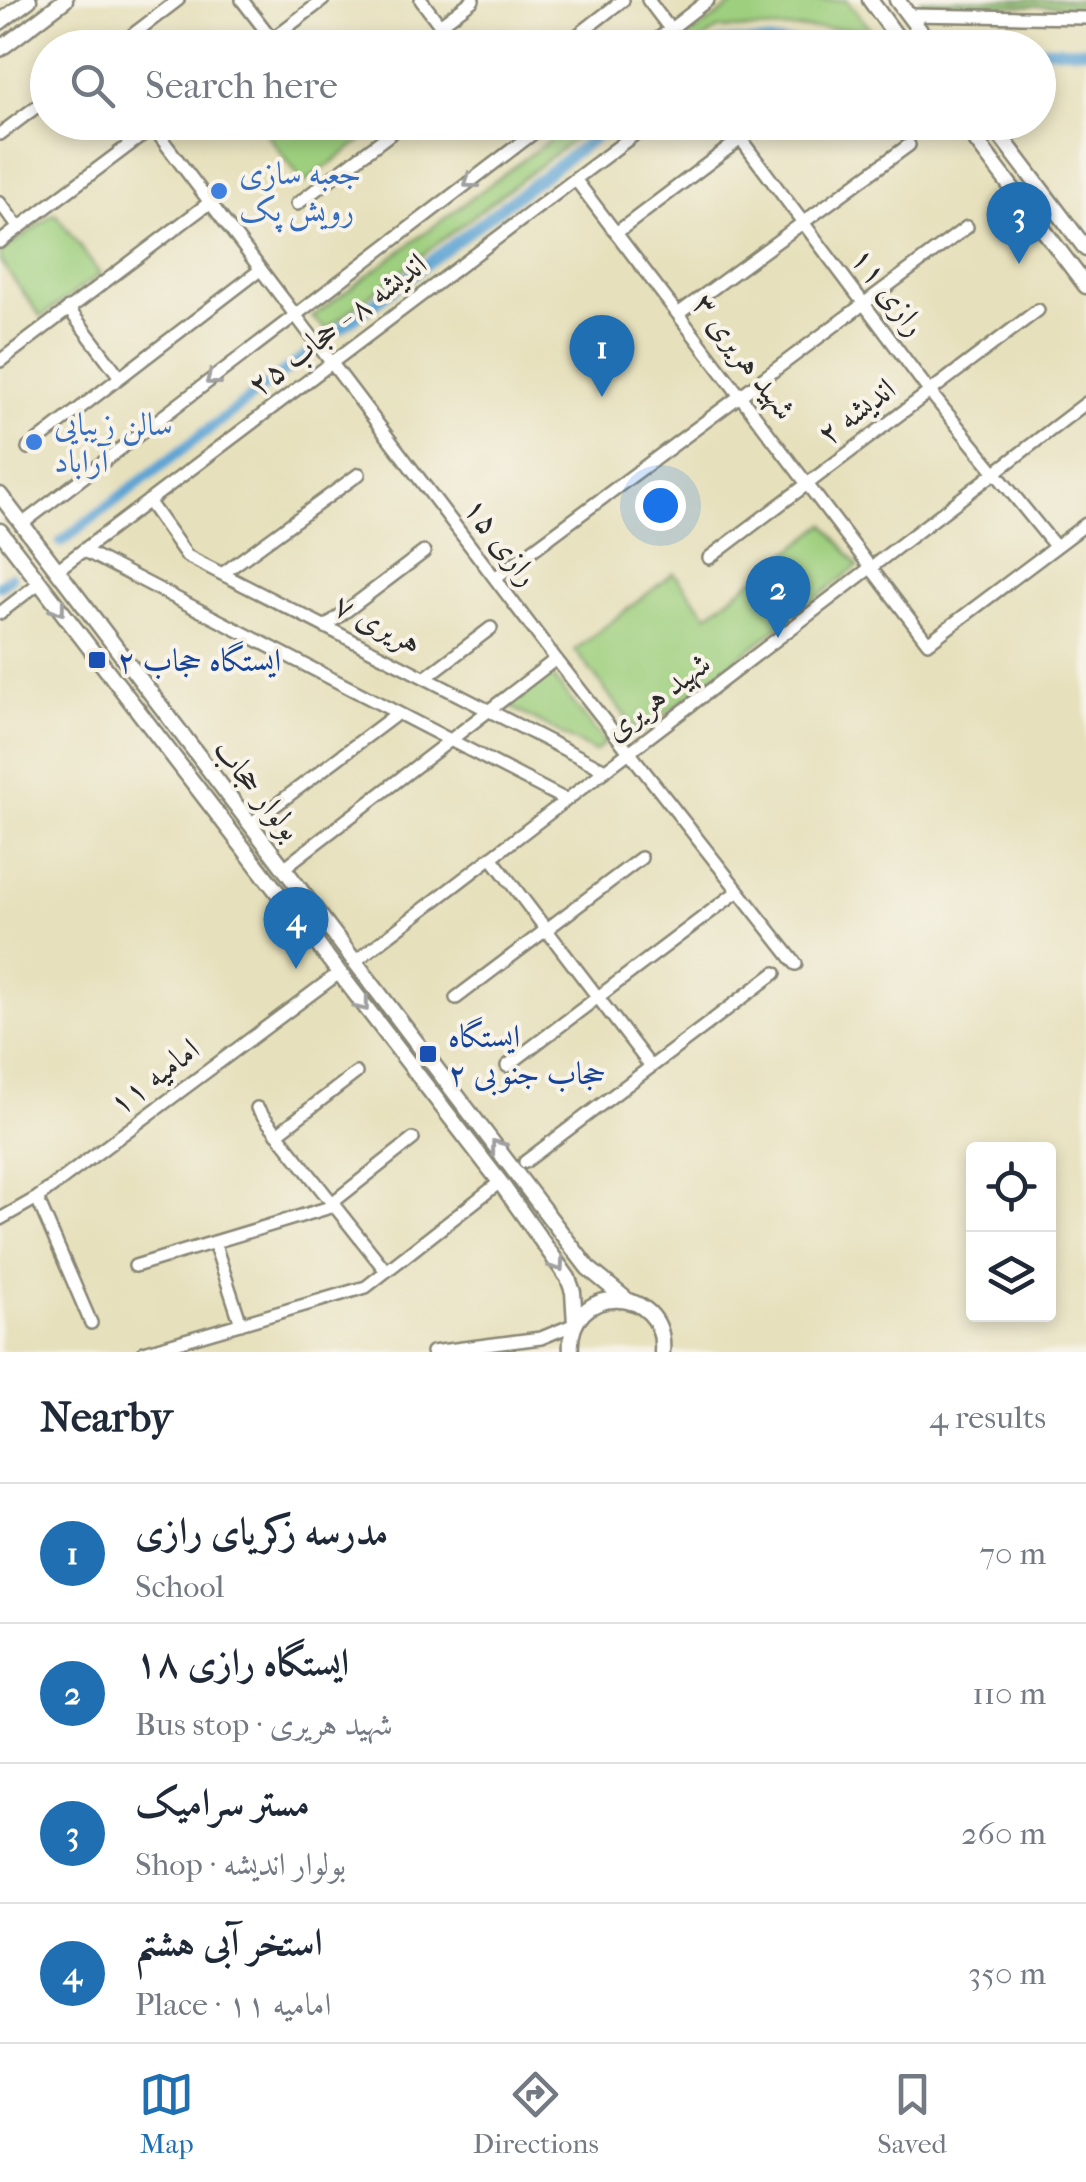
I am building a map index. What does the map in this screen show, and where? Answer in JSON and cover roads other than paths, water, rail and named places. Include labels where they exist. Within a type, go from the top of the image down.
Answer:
[{"type":"main road","points":[[0,22],[29,0]]},
{"type":"main road","points":[[0,49],[65,0]]},
{"type":"main road","points":[[870,0],[892,30]]},
{"type":"main road","points":[[897,0],[919,30]]},
{"type":"main road","points":[[976,140],[1086,286]]},
{"type":"main road","points":[[1004,140],[1086,249]]},
{"type":"main road","name":"بولوار حجاب","points":[[0,495],[588,1268],[656,1320],[662,1352]]},
{"type":"main road","name":"بولوار حجاب","points":[[2,536],[500,1182],[568,1278],[575,1324]]},
{"type":"main road","points":[[170,754],[187,743]]},
{"type":"main road","points":[[570,1352],[575,1324],[592,1306],[614,1299],[626,1300]]},
{"type":"street","points":[[139,30],[178,0]]},
{"type":"street","points":[[242,0],[265,30]]},
{"type":"street","points":[[284,30],[323,0]]},
{"type":"street","points":[[421,0],[444,30]]},
{"type":"street","points":[[440,25],[474,0]]},
{"type":"street","points":[[584,30],[623,0]]},
{"type":"street","points":[[648,0],[670,29],[708,0]]},
{"type":"street","points":[[908,15],[1086,18]]},
{"type":"street","points":[[0,134],[30,112]]},
{"type":"street","points":[[0,242],[133,140]]},
{"type":"street","name":"رازی ۱۵","points":[[165,140],[294,316],[556,659],[796,964]]},
{"type":"street","points":[[297,204],[382,140]]},
{"type":"street","name":"اندیشه ۸ - حجاب ۲۵","points":[[22,524],[524,140]]},
{"type":"street","name":"اندیشه ۸ - حجاب ۲۵","points":[[57,570],[627,140]]},
{"type":"street","points":[[616,233],[741,140]]},
{"type":"street","name":"رازی ۱۱","points":[[741,140],[929,391],[1055,546]]},
{"type":"street","points":[[678,314],[908,145]]},
{"type":"street","name":"شهید هریری ۳","points":[[575,179],[928,643],[1055,546]]},
{"type":"street","points":[[0,360],[210,202]]},
{"type":"street","points":[[0,204],[19,228]]},
{"type":"street","points":[[495,578],[967,228]]},
{"type":"street","points":[[28,448],[260,270]]},
{"type":"street","points":[[68,308],[120,377]]},
{"type":"street","name":"اندیشه ۲","points":[[709,558],[1038,310]]},
{"type":"street","name":"شهید هریری","points":[[357,960],[1086,403]]},
{"type":"street","points":[[222,574],[359,474]]},
{"type":"street","name":"هریری ۷","points":[[148,501],[187,556],[605,770]]},
{"type":"street","points":[[1055,546],[1086,524]]},
{"type":"street","points":[[83,550],[566,800]]},
{"type":"street","points":[[325,627],[424,552]]},
{"type":"street","points":[[0,613],[40,583]]},
{"type":"street","points":[[424,678],[491,628]]},
{"type":"street","points":[[285,866],[556,659]]},
{"type":"street","points":[[252,823],[398,713]]},
{"type":"street","points":[[492,857],[651,1066]]},
{"type":"street","points":[[456,998],[640,858]]},
{"type":"street","points":[[507,1066],[738,891]]},
{"type":"street","name":"امامیه ۱۱","points":[[0,1218],[38,1198],[338,973]]},
{"type":"street","points":[[524,1162],[775,973]]},
{"type":"street","points":[[278,1134],[356,1073]]},
{"type":"street","points":[[257,1108],[386,1271]]},
{"type":"street","points":[[134,1266],[333,1204],[413,1139]]},
{"type":"street","points":[[144,1352],[366,1287],[500,1182]]},
{"type":"street","points":[[38,1198],[91,1323]]},
{"type":"street","points":[[214,1242],[241,1324]]},
{"type":"street","points":[[432,1352],[540,1338],[575,1324]]},
{"type":"waterway","points":[[1056,49],[1086,50]]},
{"type":"waterway","points":[[340,329],[591,140]]},
{"type":"waterway","points":[[61,542],[306,355]]},
{"type":"waterway","points":[[0,586],[11,577]]},
{"type":"place","name":"جعبه سازی رویش پک","points":[[219,191]]},
{"type":"place","name":"مستر سرامیک","points":[[1019,264]]},
{"type":"place","name":"مدرسه زکریای رازی","points":[[602,397]]},
{"type":"place","name":"سالن زیبایی آراباد","points":[[34,442]]},
{"type":"place","name":"ایستگاه رازی ۱۸","points":[[778,638]]},
{"type":"place","name":"ایستگاه حجاب ۲","points":[[97,660]]},
{"type":"place","name":"استخر آبی هشتم","points":[[296,969]]},
{"type":"place","name":"ایستگاه حجاب جنوبی ۲","points":[[428,1054]]}]
